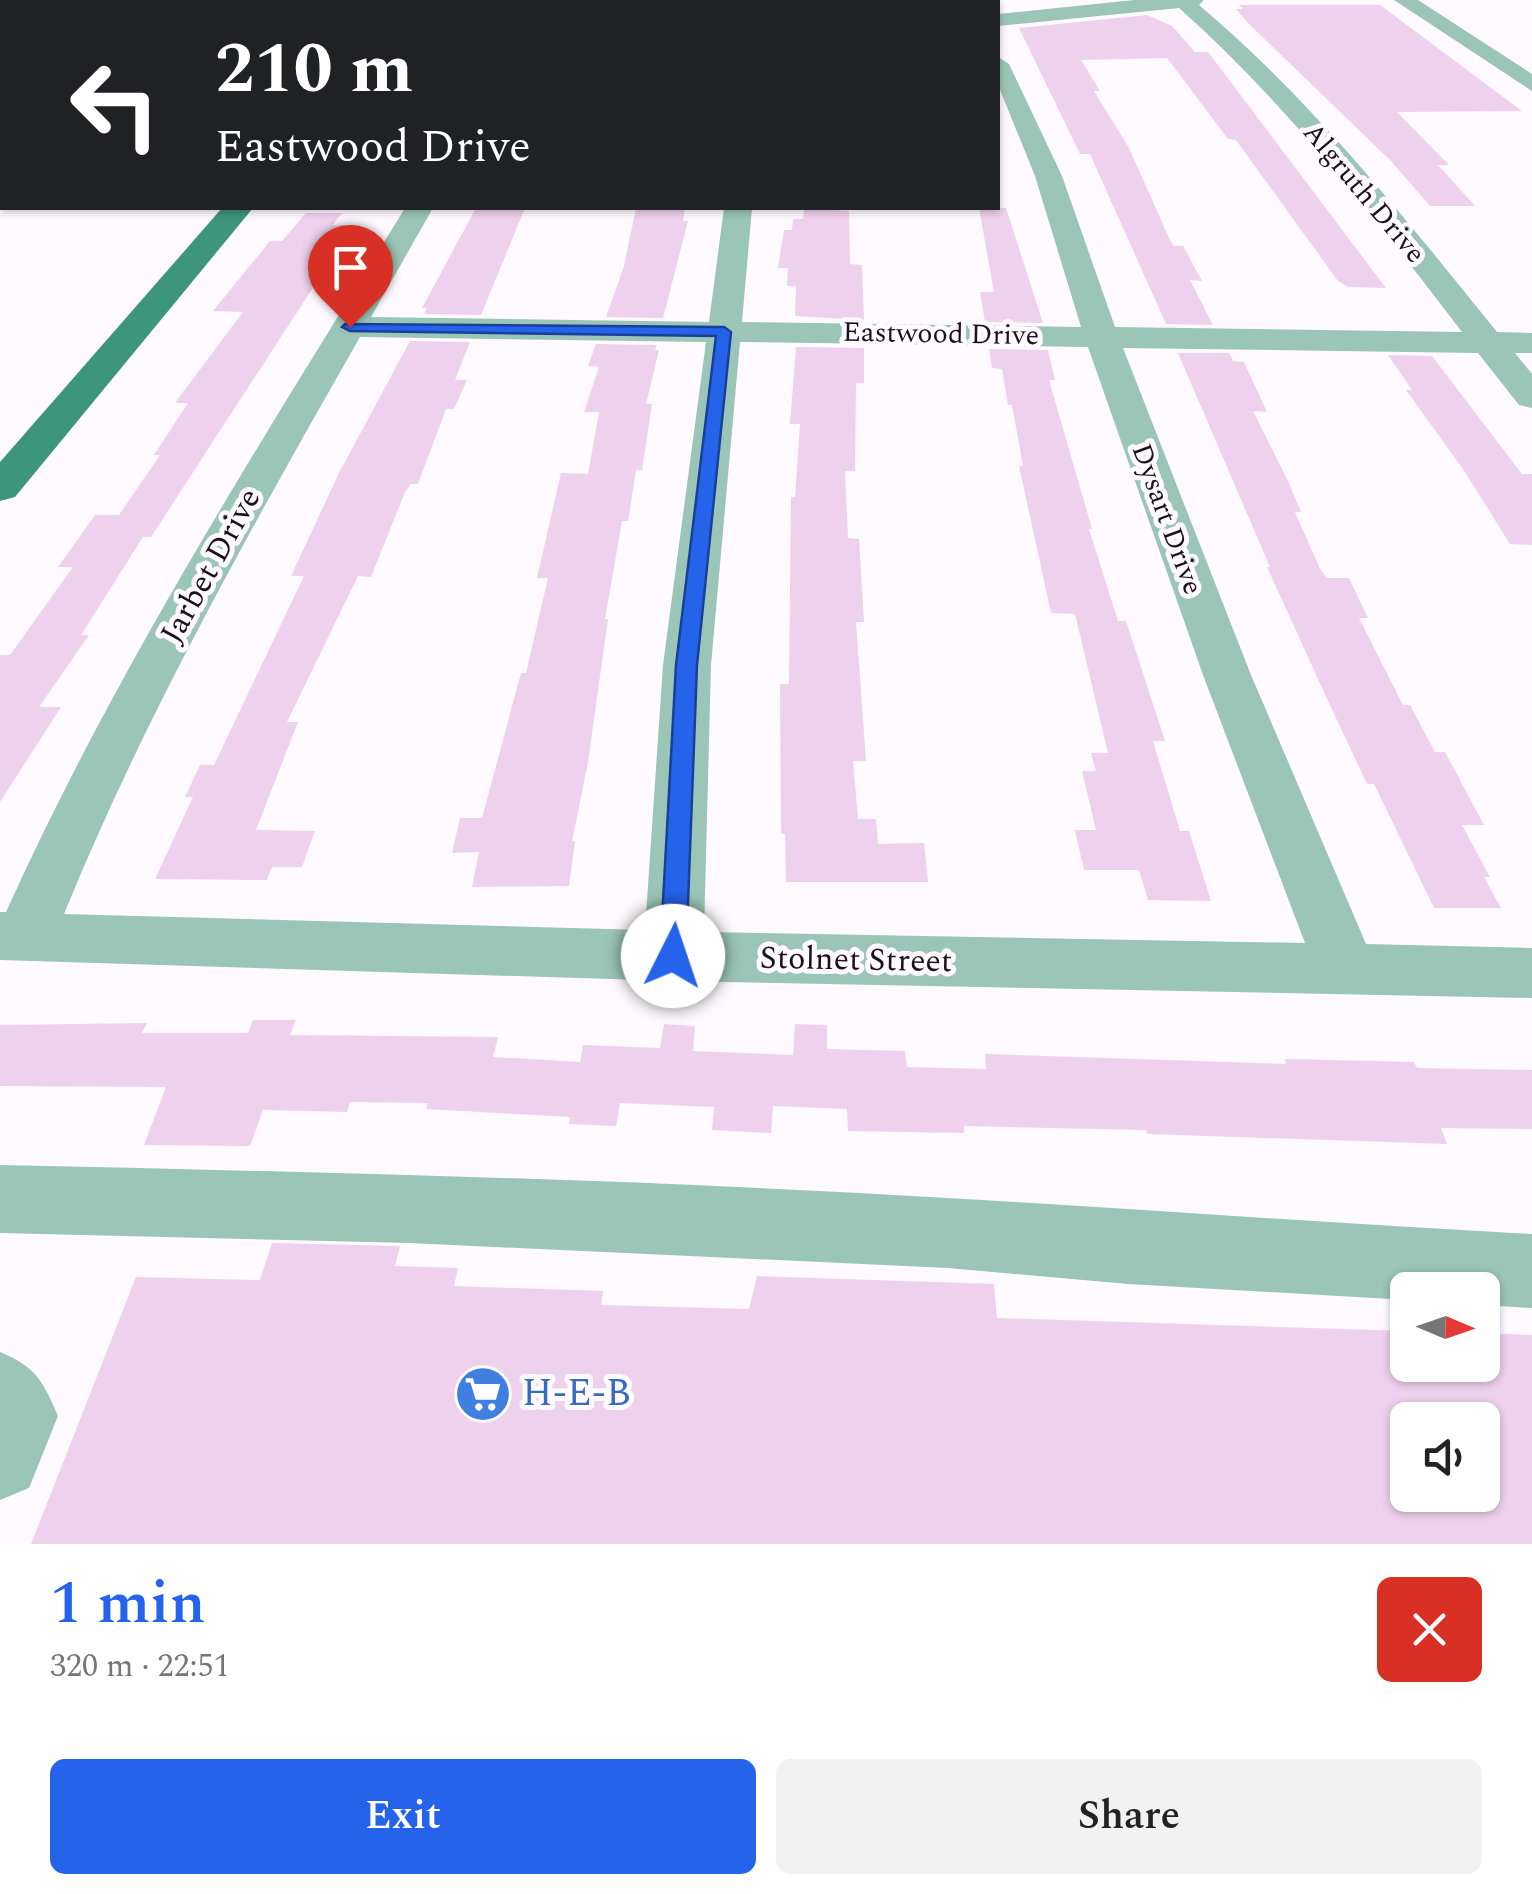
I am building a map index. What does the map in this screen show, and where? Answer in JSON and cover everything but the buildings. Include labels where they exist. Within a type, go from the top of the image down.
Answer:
[{"type":"main road","points":[[0,488],[236,210]]},
{"type":"street","points":[[1000,20],[1194,0]]},
{"type":"street","points":[[1404,0],[1532,84]]},
{"type":"street","name":"Algruth Drive","points":[[1183,1],[1248,62],[1332,153],[1532,397]]},
{"type":"street","name":"Dysart Drive","points":[[1000,68],[1037,151],[1257,760],[1346,971]]},
{"type":"street","name":"Jarbet Drive","points":[[12,936],[220,546],[418,210]]},
{"type":"street","points":[[673,956],[686,665],[738,210]]},
{"type":"street","name":"Eastwood Drive","points":[[350,327],[1532,343]]},
{"type":"street","name":"Stolnet Street","points":[[12,936],[673,956],[1532,973]]},
{"type":"street","points":[[0,1199],[391,1208],[948,1233],[1532,1272]]},
{"type":"street","points":[[0,1391],[18,1416],[0,1459]]},
{"type":"place","name":"H-E-B","points":[[483,1394]]},
{"type":"route","points":[[350,327],[724,332],[686,665],[673,956]]}]
